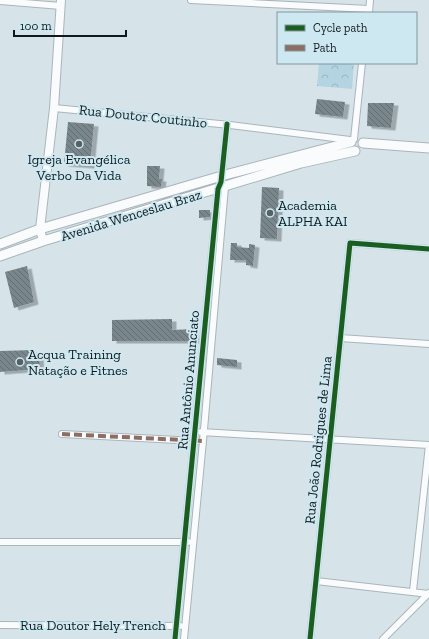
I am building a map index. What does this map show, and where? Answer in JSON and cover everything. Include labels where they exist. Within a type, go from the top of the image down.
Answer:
[{"type":"main road","points":[[363,143],[363,147],[359,151],[354,151],[350,146],[352,140],[358,138],[363,143],[429,148]]},
{"type":"main road","name":"Avenida Wenceslau Braz","points":[[0,256],[43,241],[131,215],[352,140]]},
{"type":"main road","name":"Avenida Wenceslau Braz","points":[[0,244],[40,229],[127,204],[221,184],[354,151]]},
{"type":"main road","points":[[127,204],[131,215]]},
{"type":"street","points":[[191,0],[292,2],[369,11],[370,0]]},
{"type":"street","points":[[0,1],[61,3],[54,108],[40,229],[43,241]]},
{"type":"street","points":[[352,140],[362,64]]},
{"type":"street","name":"Rua Doutor Coutinho","points":[[54,108],[227,124],[352,140]]},
{"type":"street","name":"Rua Antônio Anunciato","points":[[175,639],[211,263],[227,124]]},
{"type":"street","name":"Rua Antônio Anunciato","points":[[184,639],[218,263],[221,184]]},
{"type":"street","name":"Rua João Rodrigues de Lima","points":[[310,639],[350,243],[429,249]]},
{"type":"street","points":[[211,263],[218,263]]},
{"type":"street","points":[[204,333],[212,334]]},
{"type":"street","points":[[340,338],[429,344]]},
{"type":"street","points":[[195,431],[429,445],[413,591]]},
{"type":"street","points":[[62,434],[203,441]]},
{"type":"street","points":[[0,542],[193,542]]},
{"type":"street","points":[[182,567],[191,567]]},
{"type":"street","points":[[316,581],[429,593]]},
{"type":"street","points":[[383,639],[429,593]]},
{"type":"street","name":"Rua Doutor Hely Trench","points":[[0,625],[186,626]]},
{"type":"green space","points":[[319,64],[354,64],[352,89],[317,86]]},
{"type":"building","points":[[317,99],[345,102],[343,117],[315,114]]},
{"type":"building","points":[[368,103],[394,103],[391,128],[367,126]]},
{"type":"building","name":"Igreja Evangélica Verbo Da Vida","points":[[68,122],[94,124],[90,166],[64,164]]},
{"type":"building","points":[[147,166],[160,166],[159,179],[162,179],[161,187],[147,186]]},
{"type":"building","name":"Academia ALPHA KAI","points":[[262,187],[279,188],[277,239],[260,238]]},
{"type":"building","points":[[199,210],[210,210],[210,217],[199,218]]},
{"type":"building","points":[[231,243],[237,243],[237,247],[249,248],[249,244],[255,245],[253,266],[246,265],[246,260],[230,260]]},
{"type":"building","points":[[27,266],[34,302],[14,308],[5,272]]},
{"type":"building","points":[[172,319],[172,330],[194,329],[195,341],[112,341],[112,320]]},
{"type":"building","name":"Acqua Training Natação e Fitnes","points":[[35,350],[36,355],[39,355],[40,369],[0,372],[0,351]]},
{"type":"building","points":[[217,358],[237,360],[237,367],[217,365]]},
{"type":"marked path","points":[[62,434],[203,441]]},
{"type":"cycle path","points":[[175,639],[218,189],[221,182],[227,124]]},
{"type":"cycle path","points":[[310,639],[350,243],[429,249]]},
{"type":"place","name":"Igreja Evangélica Verbo Da Vida","points":[[79,144]]},
{"type":"place","name":"Academia ALPHA KAI","points":[[270,213]]},
{"type":"place","name":"Acqua Training Natação e Fitnes","points":[[20,362]]}]
